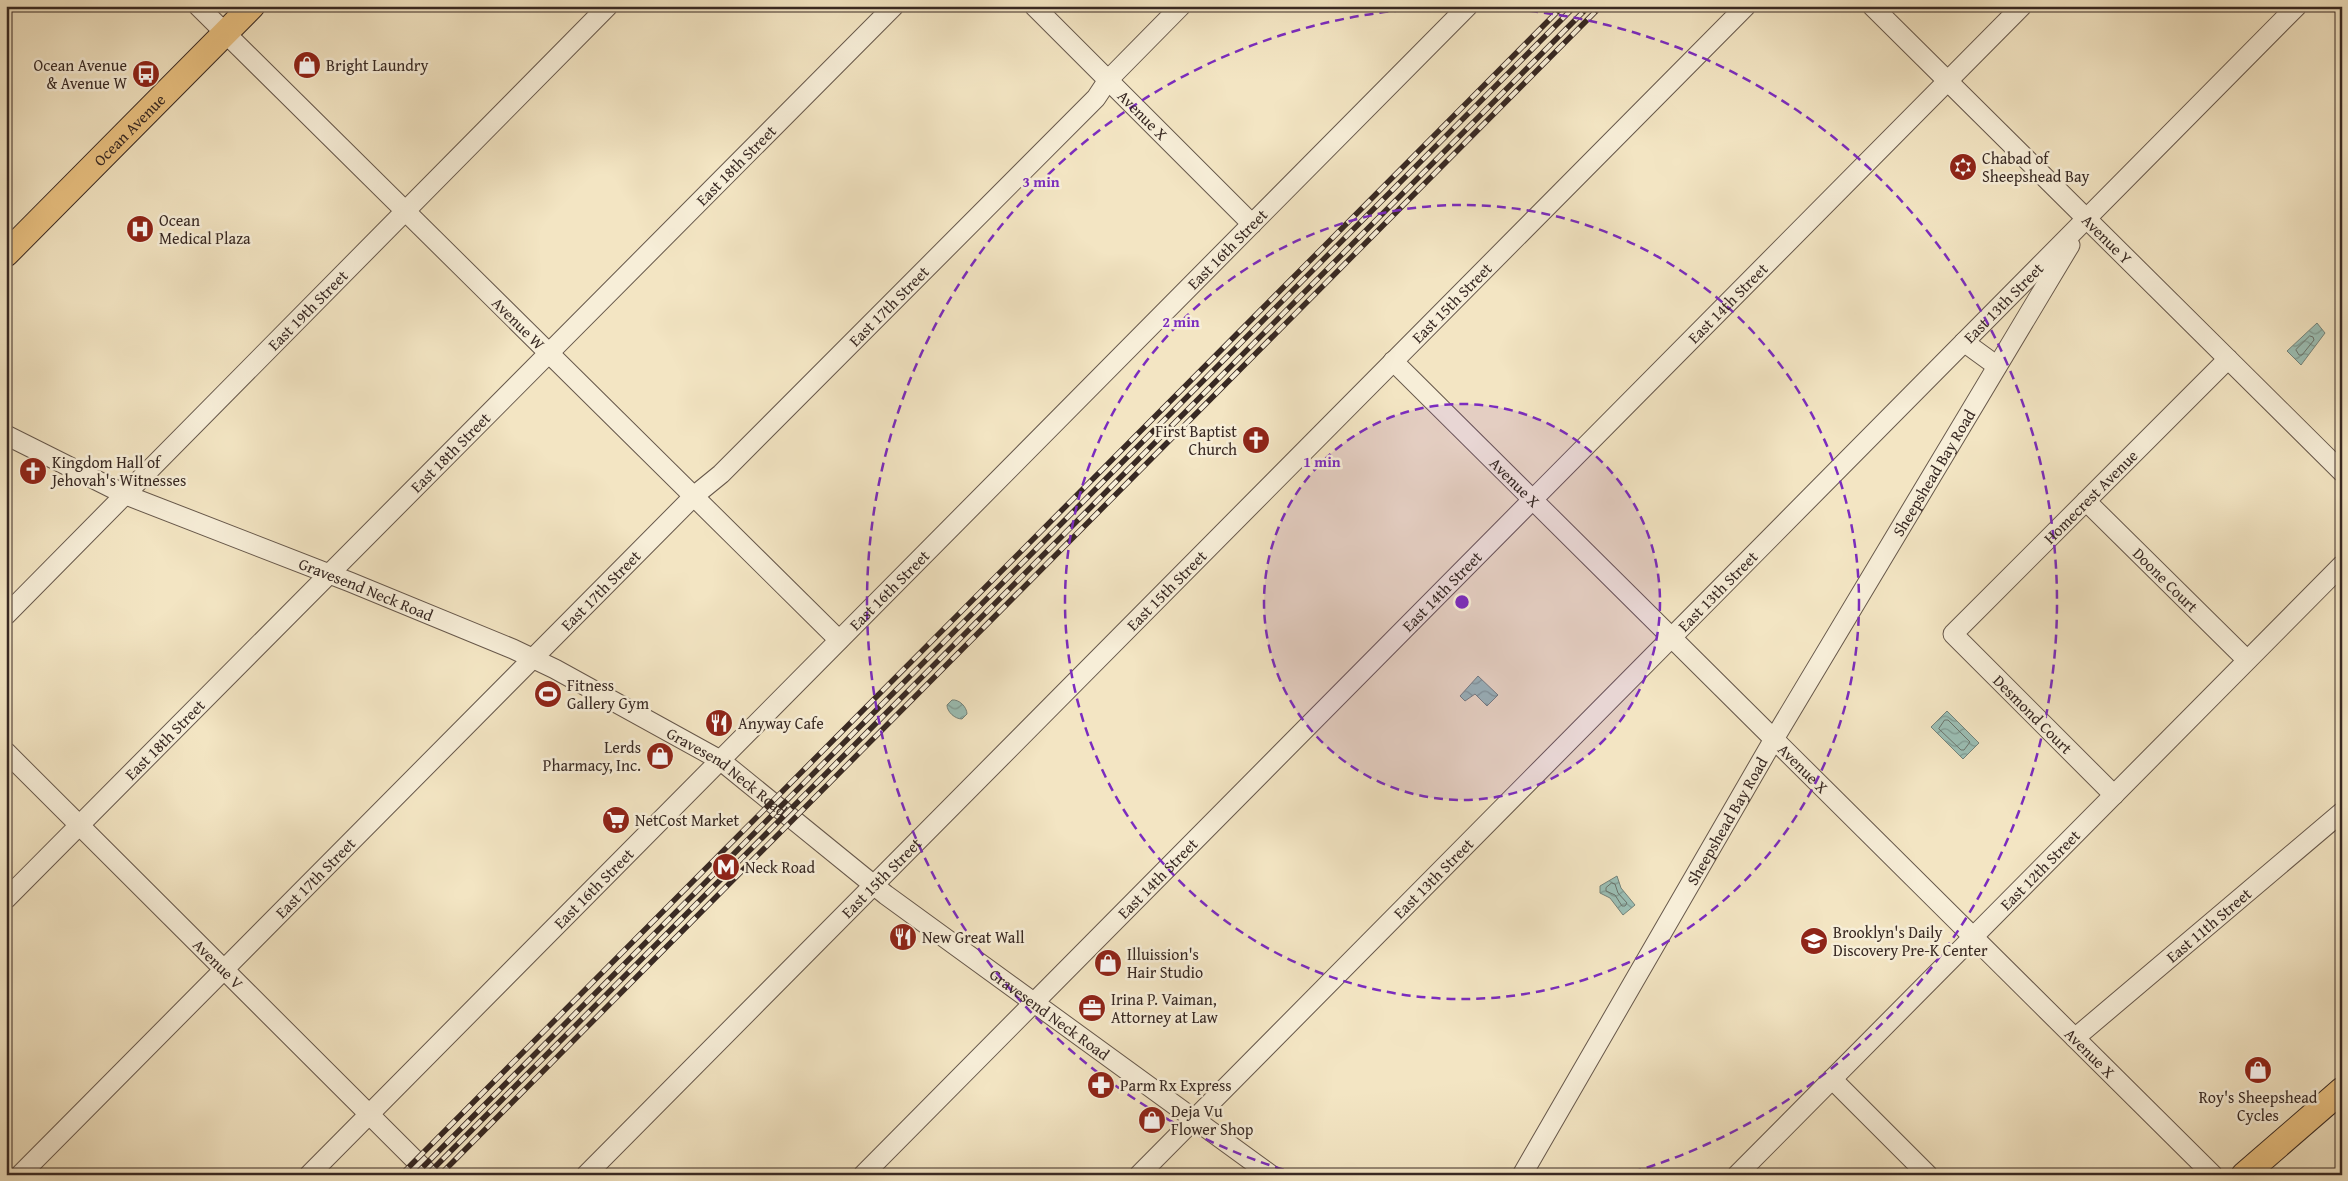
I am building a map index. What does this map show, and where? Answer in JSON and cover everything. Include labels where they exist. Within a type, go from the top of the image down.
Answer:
[{"type":"main road","name":"Ocean Avenue","points":[[6,254],[252,6]]},
{"type":"main road","points":[[2244,1175],[2342,1090]]},
{"type":"street","name":"Avenue W","points":[[198,6],[839,640]]},
{"type":"street","name":"East 19th Street","points":[[6,615],[407,212],[608,6]]},
{"type":"street","name":"East 18th Street","points":[[6,900],[894,6]]},
{"type":"street","name":"Avenue X","points":[[1034,6],[1252,224]]},
{"type":"street","name":"East 17th Street","points":[[20,1175],[694,496],[721,474],[1096,98],[1108,80],[1181,6]]},
{"type":"street","name":"East 16th Street","points":[[309,1175],[1468,6]]},
{"type":"street","name":"East 15th Street","points":[[586,1175],[1746,6]]},
{"type":"street","name":"Avenue Y","points":[[1872,6],[2342,472]]},
{"type":"street","name":"East 14th Street","points":[[862,1175],[2022,6]]},
{"type":"street","name":"East 13th Street","points":[[1139,1175],[2297,6]]},
{"type":"street","name":"Sheepshead Bay Road","points":[[1522,1175],[1774,739],[2086,218]]},
{"type":"street","points":[[1964,342],[1997,366]]},
{"type":"street","name":"Homecrest Avenue","points":[[1953,634],[2228,358]]},
{"type":"street","name":"Avenue X","points":[[1393,361],[2213,1175]]},
{"type":"street","name":"Gravesend Neck Road","points":[[6,435],[126,495],[330,575],[533,658],[720,760],[874,884],[1271,1175]]},
{"type":"street","name":"Doone Court","points":[[2086,500],[2247,660]]},
{"type":"street","name":"East 12th Street","points":[[1737,1175],[2342,565]]},
{"type":"street","name":"Desmond Court","points":[[1953,634],[2114,794]]},
{"type":"street","name":"Avenue V","points":[[6,752],[225,968],[430,1175]]},
{"type":"street","name":"East 11th Street","points":[[2075,1038],[2342,812]]},
{"type":"street","points":[[1832,1079],[1928,1175]]},
{"type":"water","points":[[2317,323],[2325,333],[2301,365],[2287,351]]},
{"type":"water","points":[[1478,676],[1498,695],[1487,706],[1475,694],[1465,701],[1460,696]]},
{"type":"water","points":[[952,700],[960,702],[966,709],[967,714],[962,719],[954,716],[948,710],[947,705]]},
{"type":"water","points":[[1947,711],[1979,743],[1963,759],[1931,727]]},
{"type":"water","points":[[1617,876],[1621,888],[1635,905],[1623,915],[1610,898],[1600,893],[1600,886]]},
{"type":"railway","points":[[401,1175],[1563,6]]},
{"type":"railway","points":[[415,1175],[1575,6]]},
{"type":"railway","points":[[427,1175],[1589,6]]},
{"type":"railway","points":[[440,1175],[1601,6]]},
{"type":"place","name":"Bright Laundry","points":[[307,65]]},
{"type":"place","name":"Ocean Avenue & Avenue W","points":[[146,74]]},
{"type":"place","name":"Chabad of Sheepshead Bay","points":[[1963,167]]},
{"type":"place","name":"Ocean Medical Plaza","points":[[140,229]]},
{"type":"place","name":"First Baptist Church","points":[[1256,440]]},
{"type":"place","name":"Kingdom Hall of Jehovah's Witnesses","points":[[33,471]]},
{"type":"place","name":"Fitness Gallery Gym","points":[[548,694]]},
{"type":"place","name":"Anyway Cafe","points":[[719,723]]},
{"type":"place","name":"Lerds Pharmacy, Inc.","points":[[660,756]]},
{"type":"place","name":"NetCost Market","points":[[616,820]]},
{"type":"place","name":"Neck Road","points":[[726,867]]},
{"type":"place","name":"New Great Wall","points":[[903,937]]},
{"type":"place","name":"Brooklyn's Daily Discovery Pre-K Center","points":[[1814,941]]},
{"type":"place","name":"Illuission's Hair Studio","points":[[1108,963]]},
{"type":"place","name":"Irina P. Vaiman, Attorney at Law","points":[[1092,1008]]},
{"type":"place","name":"Roy's Sheepshead Cycles","points":[[2258,1070]]},
{"type":"place","name":"Parm Rx Express","points":[[1101,1085]]},
{"type":"place","name":"Deja Vu Flower Shop","points":[[1152,1120]]}]
